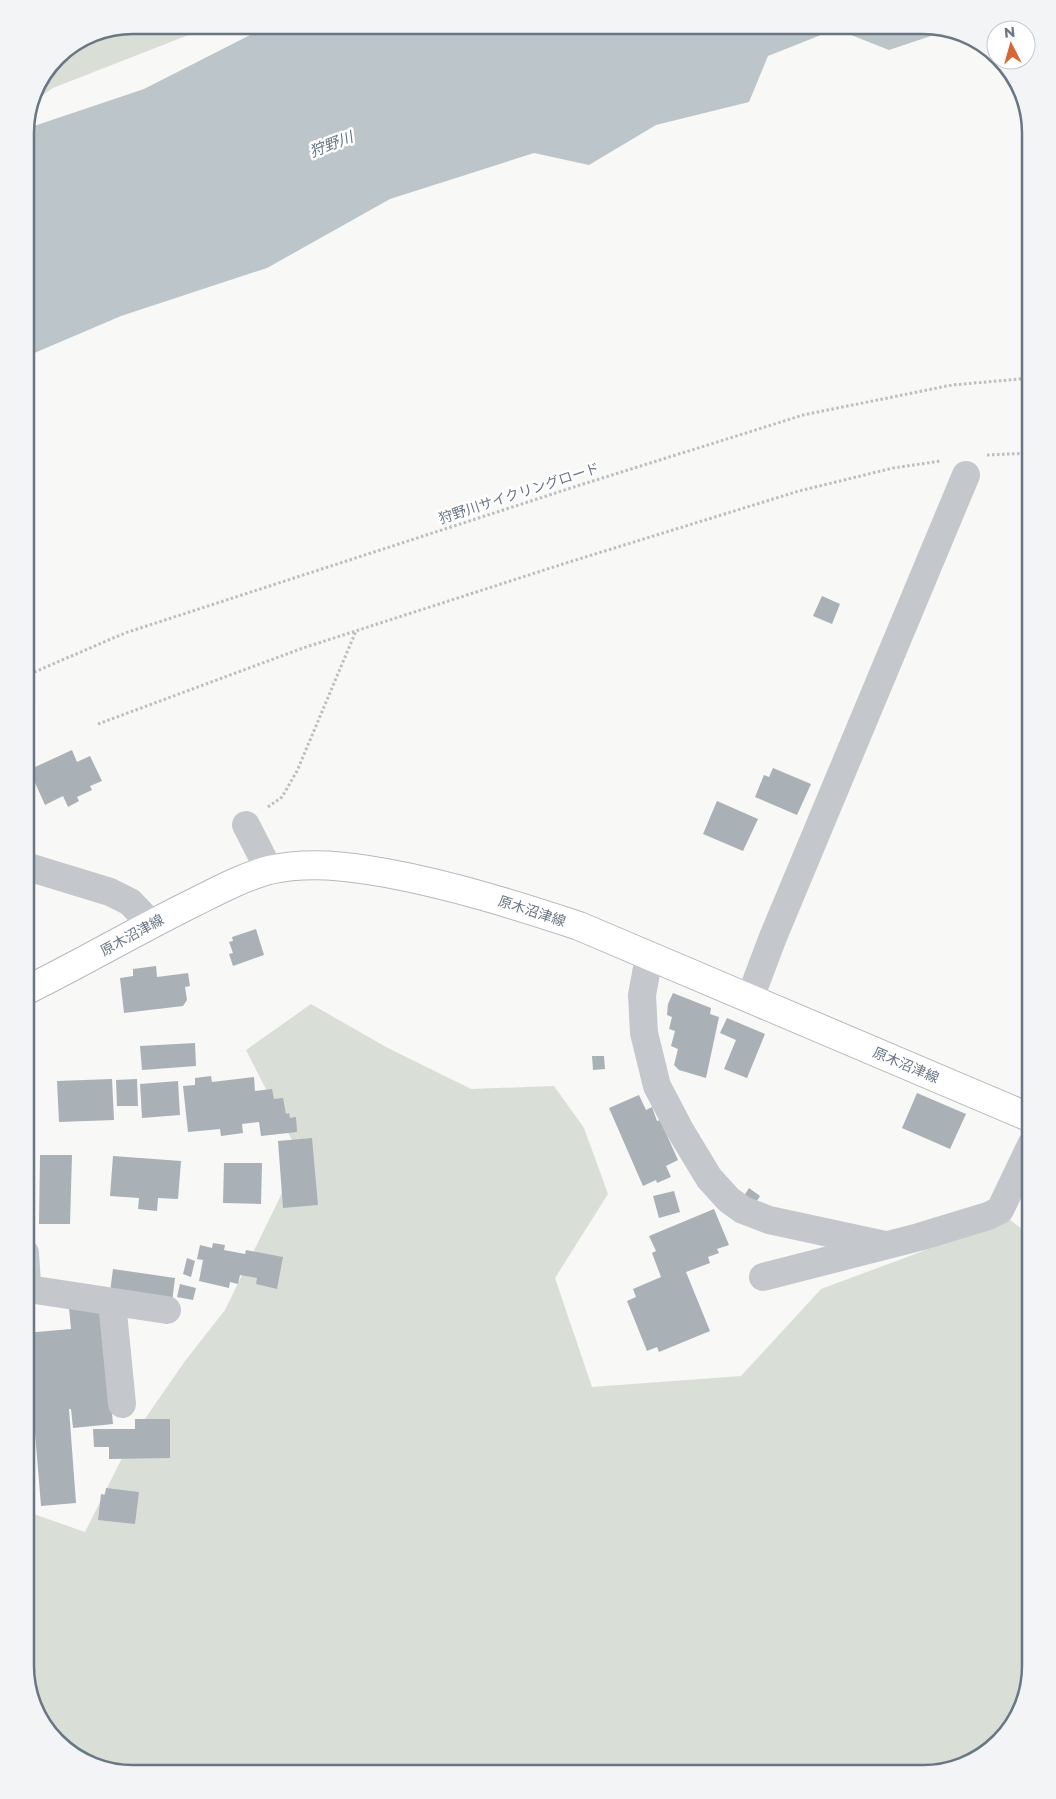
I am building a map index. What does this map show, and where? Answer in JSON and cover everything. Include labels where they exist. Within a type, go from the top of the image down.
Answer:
[{"type":"main road","name":"原木沼津線","points":[[34,986],[151,924],[237,882],[270,870],[321,864],[368,870],[429,881],[513,904],[579,926],[1022,1114]]},
{"type":"street","points":[[750,998],[956,467]]},
{"type":"street","points":[[246,825],[270,870]]},
{"type":"street","points":[[34,869],[110,892],[130,902],[151,924]]},
{"type":"street","points":[[650,957],[642,995],[644,1033],[657,1086],[680,1130],[709,1178],[729,1200],[744,1210],[768,1220],[885,1245]]},
{"type":"street","points":[[763,1277],[988,1216],[1000,1210],[1022,1164]]},
{"type":"street","points":[[34,1290],[167,1310]]},
{"type":"street","points":[[112,1302],[122,1404]]},
{"type":"path","name":"狩野川サイクリングロード","points":[[34,672],[125,633],[802,415],[952,385],[1022,379]]},
{"type":"path","points":[[984,456],[1022,454]]},
{"type":"path","points":[[98,724],[356,630],[799,491],[893,468],[956,467]]},
{"type":"path","points":[[246,825],[282,797],[297,771],[356,630]]},
{"type":"shaded area","points":[[126,34],[191,34],[53,88],[40,97],[58,67],[78,50],[95,41]]},
{"type":"shaded area","points":[[311,1004],[386,1047],[471,1089],[554,1086],[584,1128],[608,1194],[555,1278],[592,1387],[741,1376],[821,1289],[1009,1219],[1022,1229],[1022,1666],[1017,1698],[1006,1721],[998,1732],[989,1741],[967,1755],[949,1762],[923,1765],[126,1765],[101,1760],[78,1749],[67,1741],[58,1732],[44,1710],[37,1692],[35,1679],[34,1514],[85,1532],[133,1436],[185,1361],[225,1310],[300,1156],[246,1050]]},
{"type":"water","name":"狩野川","points":[[252,34],[823,34],[768,56],[749,102],[656,125],[589,165],[534,153],[390,199],[267,268],[121,316],[34,353],[34,126],[144,89]]},
{"type":"water","points":[[849,34],[935,35],[889,50]]},
{"type":"building","points":[[822,596],[840,604],[832,624],[813,616]]},
{"type":"building","points":[[72,750],[77,762],[90,756],[102,781],[90,786],[92,790],[77,797],[79,801],[68,807],[63,796],[45,805],[34,780],[34,768]]},
{"type":"building","points":[[773,768],[811,784],[797,815],[755,797],[764,775],[769,777]]},
{"type":"building","points":[[717,801],[758,819],[743,851],[703,834]]},
{"type":"building","points":[[256,929],[264,955],[233,966],[229,954],[233,953],[229,942],[233,941],[232,937]]},
{"type":"building","points":[[156,966],[157,977],[188,973],[190,986],[185,987],[187,1000],[183,1006],[124,1013],[120,978],[133,976],[133,969]]},
{"type":"building","points":[[673,993],[711,1008],[710,1014],[719,1017],[706,1078],[679,1070],[674,1065],[678,1049],[671,1046],[675,1031],[669,1029],[672,1017],[667,1015],[668,1004]]},
{"type":"building","points":[[727,1018],[765,1034],[747,1078],[724,1069],[736,1040],[720,1033]]},
{"type":"building","points":[[195,1043],[196,1066],[142,1070],[140,1046]]},
{"type":"building","points":[[592,1056],[604,1056],[605,1069],[593,1070]]},
{"type":"building","points":[[211,1076],[212,1082],[254,1077],[255,1091],[272,1089],[274,1099],[283,1098],[286,1114],[289,1113],[290,1118],[296,1117],[297,1132],[261,1136],[259,1122],[242,1124],[243,1133],[221,1136],[220,1129],[188,1132],[183,1086],[195,1085],[195,1078]]},
{"type":"building","points":[[112,1079],[114,1120],[59,1122],[57,1081]]},
{"type":"building","points":[[137,1079],[138,1106],[117,1106],[116,1080]]},
{"type":"building","points":[[178,1081],[180,1115],[142,1118],[140,1084]]},
{"type":"building","points":[[917,1093],[966,1114],[950,1149],[902,1128]]},
{"type":"building","points":[[639,1095],[646,1110],[652,1107],[657,1121],[660,1120],[678,1160],[666,1166],[671,1177],[657,1183],[656,1180],[643,1186],[609,1108]]},
{"type":"building","points":[[312,1138],[318,1205],[283,1208],[278,1141]]},
{"type":"building","points":[[40,1155],[72,1155],[70,1224],[39,1224]]},
{"type":"building","points":[[113,1156],[181,1161],[178,1199],[158,1198],[157,1211],[138,1209],[139,1198],[110,1196]]},
{"type":"building","points":[[224,1163],[262,1163],[261,1204],[223,1203]]},
{"type":"building","points":[[749,1188],[760,1196],[755,1204],[744,1196]]},
{"type":"building","points":[[674,1191],[680,1212],[659,1218],[653,1196]]},
{"type":"building","points":[[714,1209],[729,1245],[717,1249],[719,1253],[708,1257],[710,1263],[686,1272],[710,1331],[659,1352],[657,1347],[647,1351],[627,1301],[636,1297],[633,1289],[661,1277],[652,1253],[656,1251],[649,1236]]},
{"type":"building","points":[[213,1243],[225,1245],[224,1250],[245,1254],[246,1250],[283,1257],[277,1289],[256,1284],[257,1278],[240,1275],[238,1284],[230,1282],[229,1288],[199,1281],[203,1260],[197,1259],[200,1245],[212,1248]]},
{"type":"building","points":[[187,1258],[195,1261],[191,1277],[183,1274]]},
{"type":"building","points":[[113,1269],[175,1278],[172,1302],[110,1292]]},
{"type":"building","points":[[180,1284],[196,1288],[193,1300],[177,1297]]},
{"type":"building","points":[[69,1308],[103,1313],[113,1424],[73,1428],[71,1409],[69,1409],[76,1503],[41,1506],[34,1420],[34,1332],[71,1329]]},
{"type":"building","points":[[135,1419],[170,1419],[170,1458],[109,1459],[109,1447],[94,1447],[93,1429],[135,1429]]},
{"type":"building","points":[[106,1488],[139,1492],[135,1524],[98,1520],[101,1494],[105,1495]]}]
